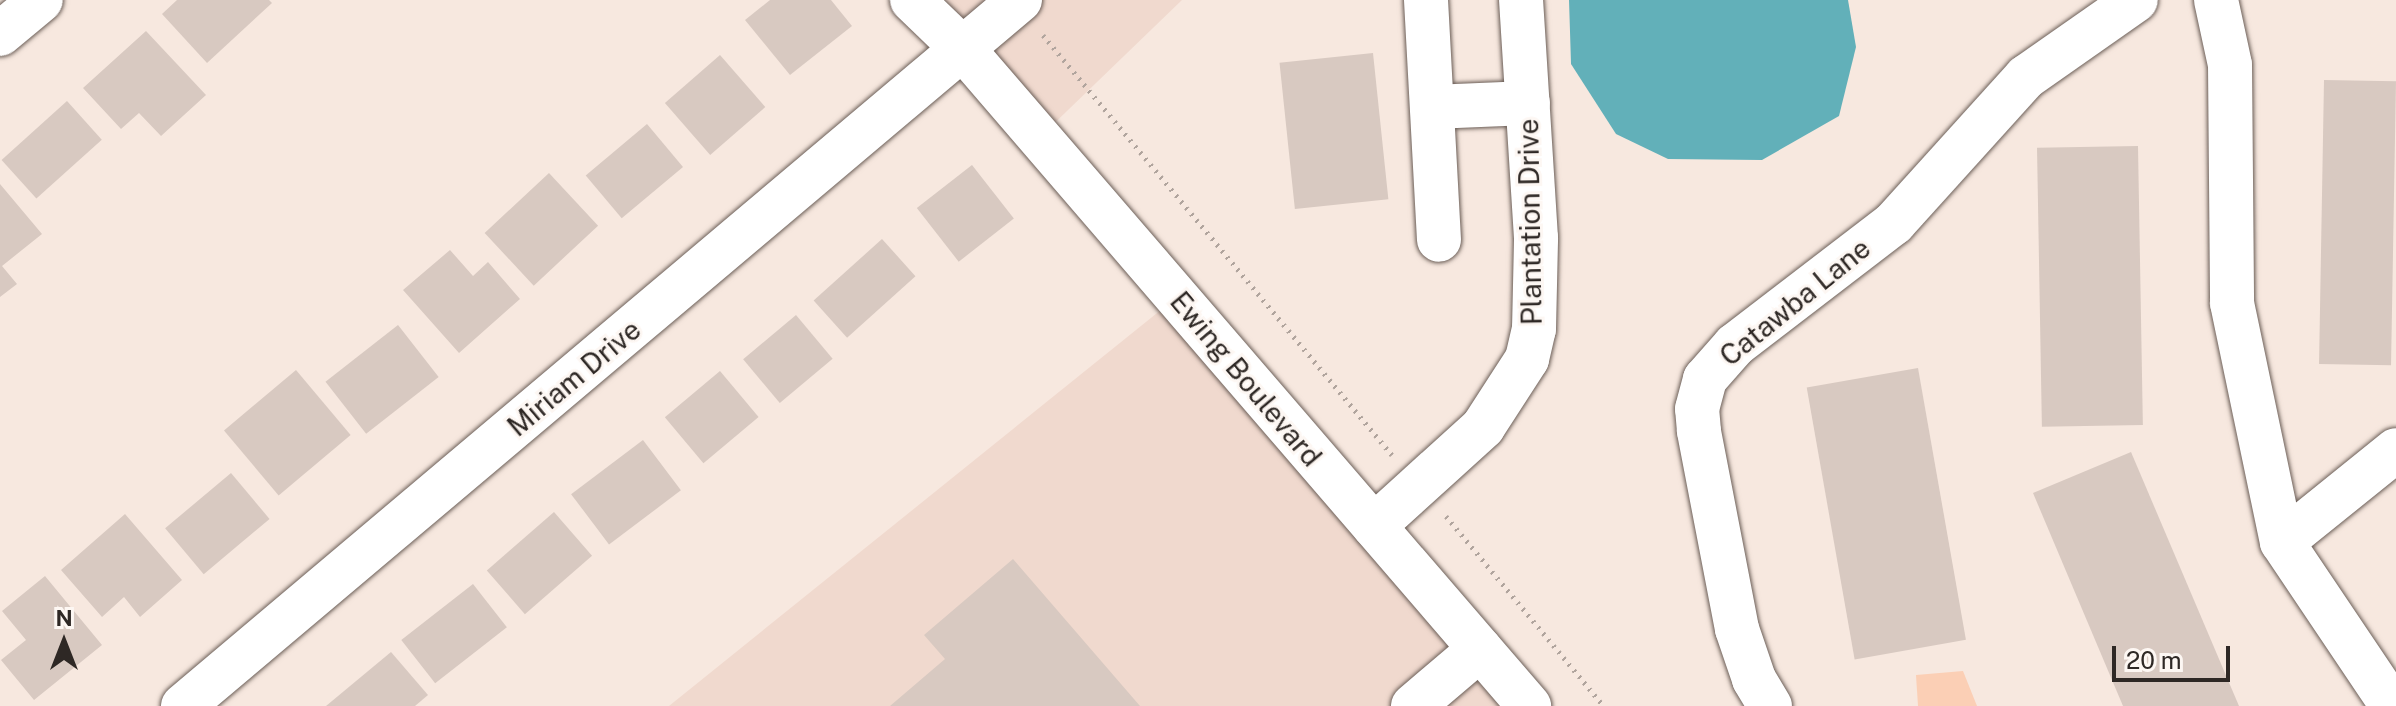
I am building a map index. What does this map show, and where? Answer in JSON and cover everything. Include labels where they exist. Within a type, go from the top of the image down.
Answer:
[{"type":"street","points":[[0,34],[41,0]]},
{"type":"street","name":"Ewing Boulevard","points":[[912,0],[964,50],[1529,706]]},
{"type":"street","name":"Ewing Boulevard","points":[[942,0],[964,50]]},
{"type":"street","points":[[1426,0],[1439,240]]},
{"type":"street","name":"Plantation Drive","points":[[1374,526],[1483,427],[1527,359],[1534,329],[1536,238],[1521,0]]},
{"type":"street","name":"Catawba Lane","points":[[1770,706],[1754,679],[1737,629],[1699,431],[1697,409],[1705,379],[1735,345],[1894,223],[2026,77],[2136,0]]},
{"type":"street","points":[[2216,0],[2230,65],[2232,303],[2282,542],[2392,706]]},
{"type":"street","name":"Miriam Drive","points":[[183,706],[964,50],[1018,1]]},
{"type":"street","points":[[1432,107],[1528,103]]},
{"type":"street","points":[[2282,542],[2396,450]]},
{"type":"street","points":[[1413,706],[1480,649]]},
{"type":"path","points":[[1018,1],[1392,454]]},
{"type":"path","points":[[1443,513],[1604,706]]},
{"type":"shaded area","points":[[942,0],[1182,0],[1039,138]]},
{"type":"shaded area","points":[[1177,297],[1529,706],[669,706]]},
{"type":"shaded area","points":[[1963,671],[1977,706],[1918,706],[1916,675]]},
{"type":"water","points":[[1569,0],[1848,0],[1856,47],[1839,116],[1762,160],[1668,159],[1616,134],[1571,64]]},
{"type":"building","points":[[177,0],[269,0],[272,3],[207,63],[162,14]]},
{"type":"building","points":[[770,0],[831,0],[852,26],[790,75],[745,20]]},
{"type":"building","points":[[146,31],[206,95],[161,136],[139,113],[121,129],[83,88]]},
{"type":"building","points":[[1373,53],[1388,199],[1295,209],[1280,63]]},
{"type":"building","points":[[720,55],[765,107],[710,155],[665,103]]},
{"type":"building","points":[[2324,80],[2396,81],[2391,365],[2319,364]]},
{"type":"building","points":[[67,101],[102,140],[36,199],[2,160]]},
{"type":"building","points":[[647,124],[683,167],[622,218],[586,175]]},
{"type":"building","points":[[2138,146],[2143,425],[2042,427],[2037,148]]},
{"type":"building","points":[[972,165],[1014,219],[959,262],[917,208]]},
{"type":"building","points":[[549,173],[598,226],[534,286],[485,233]]},
{"type":"building","points":[[0,184],[42,234],[2,266],[17,284],[0,297]]},
{"type":"building","points":[[882,239],[915,276],[847,338],[814,301]]},
{"type":"building","points":[[450,250],[473,276],[488,262],[520,299],[459,353],[403,290]]},
{"type":"building","points":[[796,315],[833,359],[780,403],[743,359]]},
{"type":"building","points":[[398,325],[439,377],[366,434],[326,382]]},
{"type":"building","points":[[1918,368],[1966,640],[1855,659],[1807,388]]},
{"type":"building","points":[[296,370],[351,435],[279,496],[224,430]]},
{"type":"building","points":[[720,371],[759,417],[703,463],[665,417]]},
{"type":"building","points":[[643,440],[681,490],[609,544],[571,494]]},
{"type":"building","points":[[2131,452],[2239,706],[2123,706],[2033,493]]},
{"type":"building","points":[[231,473],[270,519],[204,574],[165,528]]},
{"type":"building","points":[[554,512],[592,556],[525,614],[487,570]]},
{"type":"building","points":[[125,514],[182,580],[140,617],[124,597],[102,617],[61,570]]},
{"type":"building","points":[[1013,559],[1140,706],[890,706],[945,659],[924,635]]},
{"type":"building","points":[[45,576],[102,645],[34,700],[1,660],[26,640],[2,611]]},
{"type":"building","points":[[473,584],[507,627],[435,683],[401,640]]},
{"type":"building","points":[[391,652],[428,695],[415,706],[326,706]]}]
